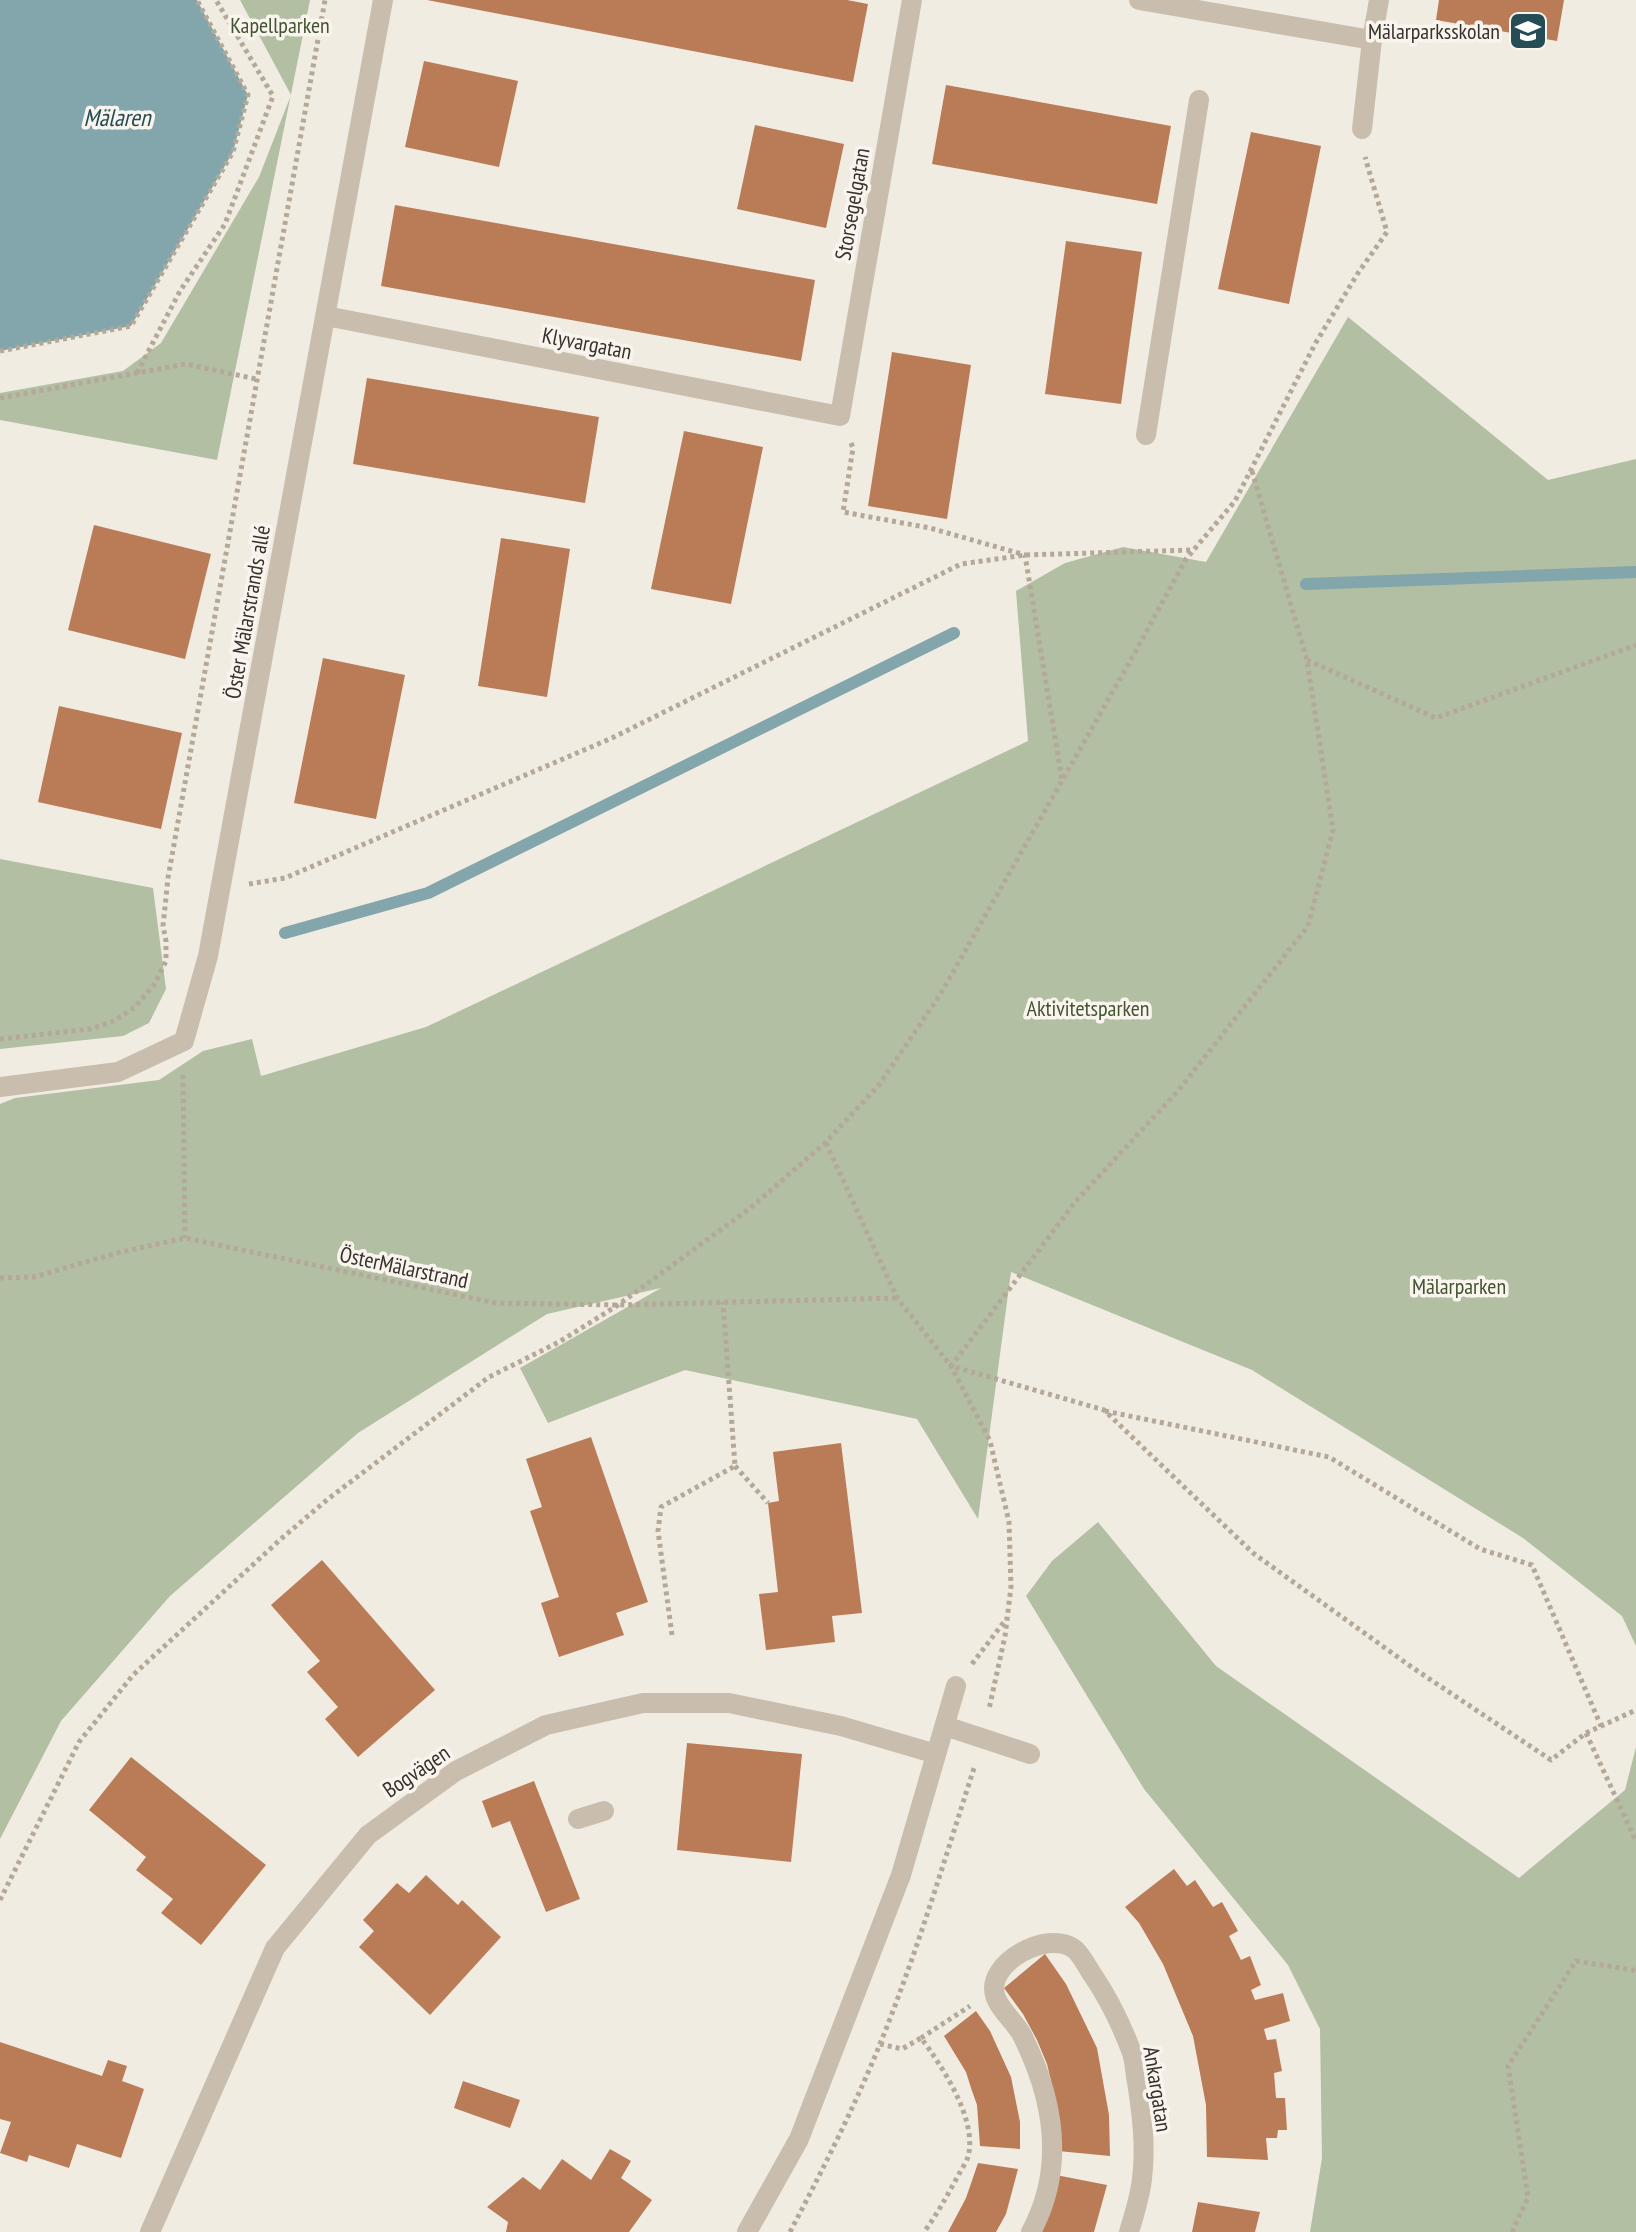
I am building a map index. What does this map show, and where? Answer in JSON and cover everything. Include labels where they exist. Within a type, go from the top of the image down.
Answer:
[{"type":"street","name":"Öster Mälarstrands allé","points":[[184,1041],[208,956],[383,0]]},
{"type":"street","name":"Storsegelgatan","points":[[840,416],[912,0]]},
{"type":"street","points":[[1139,0],[1372,40]]},
{"type":"street","points":[[1362,129],[1379,0]]},
{"type":"street","points":[[1146,435],[1199,100]]},
{"type":"street","name":"Klyvargatan","points":[[326,316],[840,416]]},
{"type":"street","points":[[0,1087],[118,1072],[184,1041]]},
{"type":"street","points":[[747,2232],[799,2139],[901,1875],[956,1686]]},
{"type":"street","name":"Bogvägen","points":[[150,2232],[275,1948],[368,1835],[456,1771],[546,1725],[643,1703],[729,1703],[841,1726],[936,1754]]},
{"type":"street","points":[[945,1726],[1030,1754]]},
{"type":"street","points":[[578,1819],[604,1811]]},
{"type":"street","name":"Ankargatan","points":[[995,1996],[995,1978],[1020,1952],[1040,1943],[1059,1942],[1074,1948],[1110,2000],[1133,2056],[1143,2125],[1142,2179],[1129,2232]]},
{"type":"street","points":[[995,1996],[1021,2032],[1040,2076],[1051,2117],[1053,2164],[1042,2211],[1031,2232]]},
{"type":"path","points":[[0,351],[131,326],[233,152],[248,95],[197,0]]},
{"type":"path","points":[[137,373],[180,291],[225,224],[273,96],[216,0]]},
{"type":"path","points":[[0,1039],[90,1029],[114,1021],[135,1007],[154,985],[166,961],[164,898],[325,0]]},
{"type":"path","points":[[0,1900],[79,1742],[133,1675],[282,1538],[489,1377],[559,1342],[618,1305],[749,1209],[825,1143],[879,1085],[940,995],[1186,559],[1235,501],[1315,344],[1387,232],[1361,144],[1362,129]]},
{"type":"path","points":[[0,398],[186,364],[256,379]]},
{"type":"path","points":[[840,416],[853,448],[843,512],[930,528],[1025,555]]},
{"type":"path","points":[[1252,470],[1307,660],[1333,830],[1308,926],[1178,1091],[1076,1201],[951,1366],[1104,1410],[1329,1457],[1480,1549],[1532,1565],[1601,1726]]},
{"type":"path","points":[[220,889],[285,878],[499,788],[612,738],[961,564],[1025,555],[1194,550]]},
{"type":"path","points":[[1025,555],[1062,781]]},
{"type":"path","points":[[1307,660],[1436,718],[1636,645]]},
{"type":"path","points":[[184,1041],[185,1238]]},
{"type":"path","name":"ÖsterMälarstrand","points":[[0,1278],[34,1277],[117,1253],[185,1238],[496,1303],[618,1305],[897,1298],[825,1143]]},
{"type":"path","points":[[723,1302],[735,1466],[768,1503]]},
{"type":"path","points":[[1104,1410],[1253,1553],[1413,1668],[1551,1760],[1586,1733],[1636,1710]]},
{"type":"path","points":[[672,1635],[658,1531],[661,1507],[735,1466]]},
{"type":"path","points":[[956,1686],[1007,1617]]},
{"type":"path","points":[[1586,1733],[1636,1841]]},
{"type":"path","points":[[1512,2232],[1528,2197],[1508,2066],[1576,1961],[1636,1973]]},
{"type":"path","points":[[880,2044],[902,2049],[978,2000],[995,1996]]},
{"type":"path","points":[[921,2038],[942,2066],[960,2102],[969,2136],[968,2157],[941,2209],[924,2232]]},
{"type":"green space","name":"Kapellparken","points":[[240,0],[310,0],[291,95]]},
{"type":"green space","points":[[291,96],[217,460],[0,420],[0,393],[123,371],[161,343],[259,177]]},
{"type":"green space","name":"Aktivitetsparken","points":[[1348,317],[1548,480],[1636,459],[1636,1646],[1622,1616],[1523,1538],[1252,1370],[1011,1272],[978,1519],[917,1419],[685,1370],[548,1423],[520,1368],[661,1288],[547,1314],[358,1433],[170,1596],[61,1721],[0,1839],[0,1104],[15,1098],[159,1080],[203,1051],[252,1039],[261,1076],[426,1027],[1028,741],[1016,591],[1065,563],[1123,547],[1206,562]]},
{"type":"green space","points":[[0,859],[153,888],[166,989],[149,1023],[123,1036],[0,1049]]},
{"type":"green space","points":[[1098,1522],[1216,1666],[1519,1878],[1625,1790],[1636,1747],[1636,2232],[1310,2232],[1322,2158],[1320,2029],[1288,1965],[1144,1789],[1026,1596],[1052,1561]]},
{"type":"water","name":"Mälaren","points":[[0,0],[197,0],[248,95],[233,152],[131,326],[0,351]]},
{"type":"building","points":[[427,0],[847,0],[868,4],[853,82]]},
{"type":"building","name":"Mälarparksskolan","points":[[1439,0],[1564,0],[1557,41],[1436,20]]},
{"type":"building","points":[[424,61],[518,81],[499,167],[405,147]]},
{"type":"building","points":[[946,85],[1171,126],[1157,204],[932,164]]},
{"type":"building","points":[[755,125],[844,144],[826,228],[737,209]]},
{"type":"building","points":[[1251,132],[1321,146],[1289,304],[1218,289]]},
{"type":"building","points":[[395,205],[815,280],[801,361],[381,286]]},
{"type":"building","points":[[1066,241],[1142,252],[1121,404],[1045,394]]},
{"type":"building","points":[[892,352],[971,365],[947,519],[868,506]]},
{"type":"building","points":[[367,378],[599,417],[585,503],[353,464]]},
{"type":"building","points":[[684,431],[763,447],[731,604],[651,589]]},
{"type":"building","points":[[94,525],[211,554],[185,659],[68,630]]},
{"type":"building","points":[[501,538],[570,549],[547,697],[478,686]]},
{"type":"building","points":[[323,658],[405,675],[376,819],[294,803]]},
{"type":"building","points":[[59,706],[182,733],[161,829],[38,802]]},
{"type":"building","points":[[591,1437],[648,1602],[616,1613],[624,1635],[559,1657],[541,1603],[559,1597],[530,1511],[542,1507],[526,1459]]},
{"type":"building","points":[[841,1443],[862,1613],[832,1616],[835,1642],[766,1650],[759,1594],[778,1592],[768,1503],[779,1501],[773,1452]]},
{"type":"building","points":[[322,1560],[435,1690],[358,1757],[325,1719],[338,1707],[307,1672],[320,1661],[271,1605]]},
{"type":"building","points":[[687,1743],[802,1754],[791,1862],[677,1850]]},
{"type":"building","points":[[131,1757],[266,1865],[201,1945],[161,1913],[173,1899],[136,1870],[146,1857],[89,1810]]},
{"type":"building","points":[[534,1781],[580,1899],[546,1912],[510,1821],[492,1828],[482,1801]]},
{"type":"building","points":[[1174,1869],[1187,1886],[1195,1880],[1213,1907],[1222,1902],[1238,1931],[1229,1936],[1241,1960],[1250,1956],[1261,1985],[1251,1990],[1255,2000],[1283,1993],[1290,2021],[1264,2029],[1267,2040],[1276,2039],[1282,2071],[1274,2073],[1276,2098],[1285,2098],[1287,2130],[1278,2130],[1277,2138],[1266,2138],[1268,2160],[1207,2157],[1206,2105],[1193,2036],[1163,1964],[1139,1923],[1125,1907]]},
{"type":"building","points":[[426,1875],[458,1905],[462,1900],[501,1937],[430,2015],[359,1947],[374,1931],[363,1920],[397,1883],[409,1893]]},
{"type":"building","points":[[1045,1954],[1066,1984],[1097,2048],[1109,2115],[1110,2156],[1058,2151],[1047,2064],[1023,2014],[1004,1988]]},
{"type":"building","points":[[976,2011],[990,2031],[1011,2077],[1020,2122],[1020,2149],[980,2146],[977,2105],[966,2072],[944,2036]]},
{"type":"building","points":[[0,2042],[102,2076],[108,2060],[127,2066],[122,2081],[144,2089],[121,2158],[77,2144],[69,2168],[29,2155],[27,2162],[0,2153],[11,2122],[0,2119]]},
{"type":"building","points":[[463,2081],[520,2100],[510,2128],[454,2108]]},
{"type":"building","points":[[610,2149],[631,2161],[621,2178],[652,2200],[629,2232],[506,2232],[508,2222],[487,2207],[523,2177],[540,2190],[562,2159],[591,2180]]},
{"type":"building","points":[[978,2163],[1018,2169],[1006,2214],[996,2232],[948,2232],[966,2198]]},
{"type":"building","points":[[1056,2175],[1107,2185],[1094,2232],[1037,2232]]},
{"type":"building","points":[[1198,2202],[1260,2212],[1255,2232],[1192,2232]]},
{"type":"waterway","points":[[1306,584],[1636,572]]},
{"type":"waterway","points":[[285,933],[428,893],[954,633]]},
{"type":"place","name":"Mälarparksskolan","points":[[1528,31]]},
{"type":"park label","name":"Mälarparken","points":[[1459,1286]]}]
